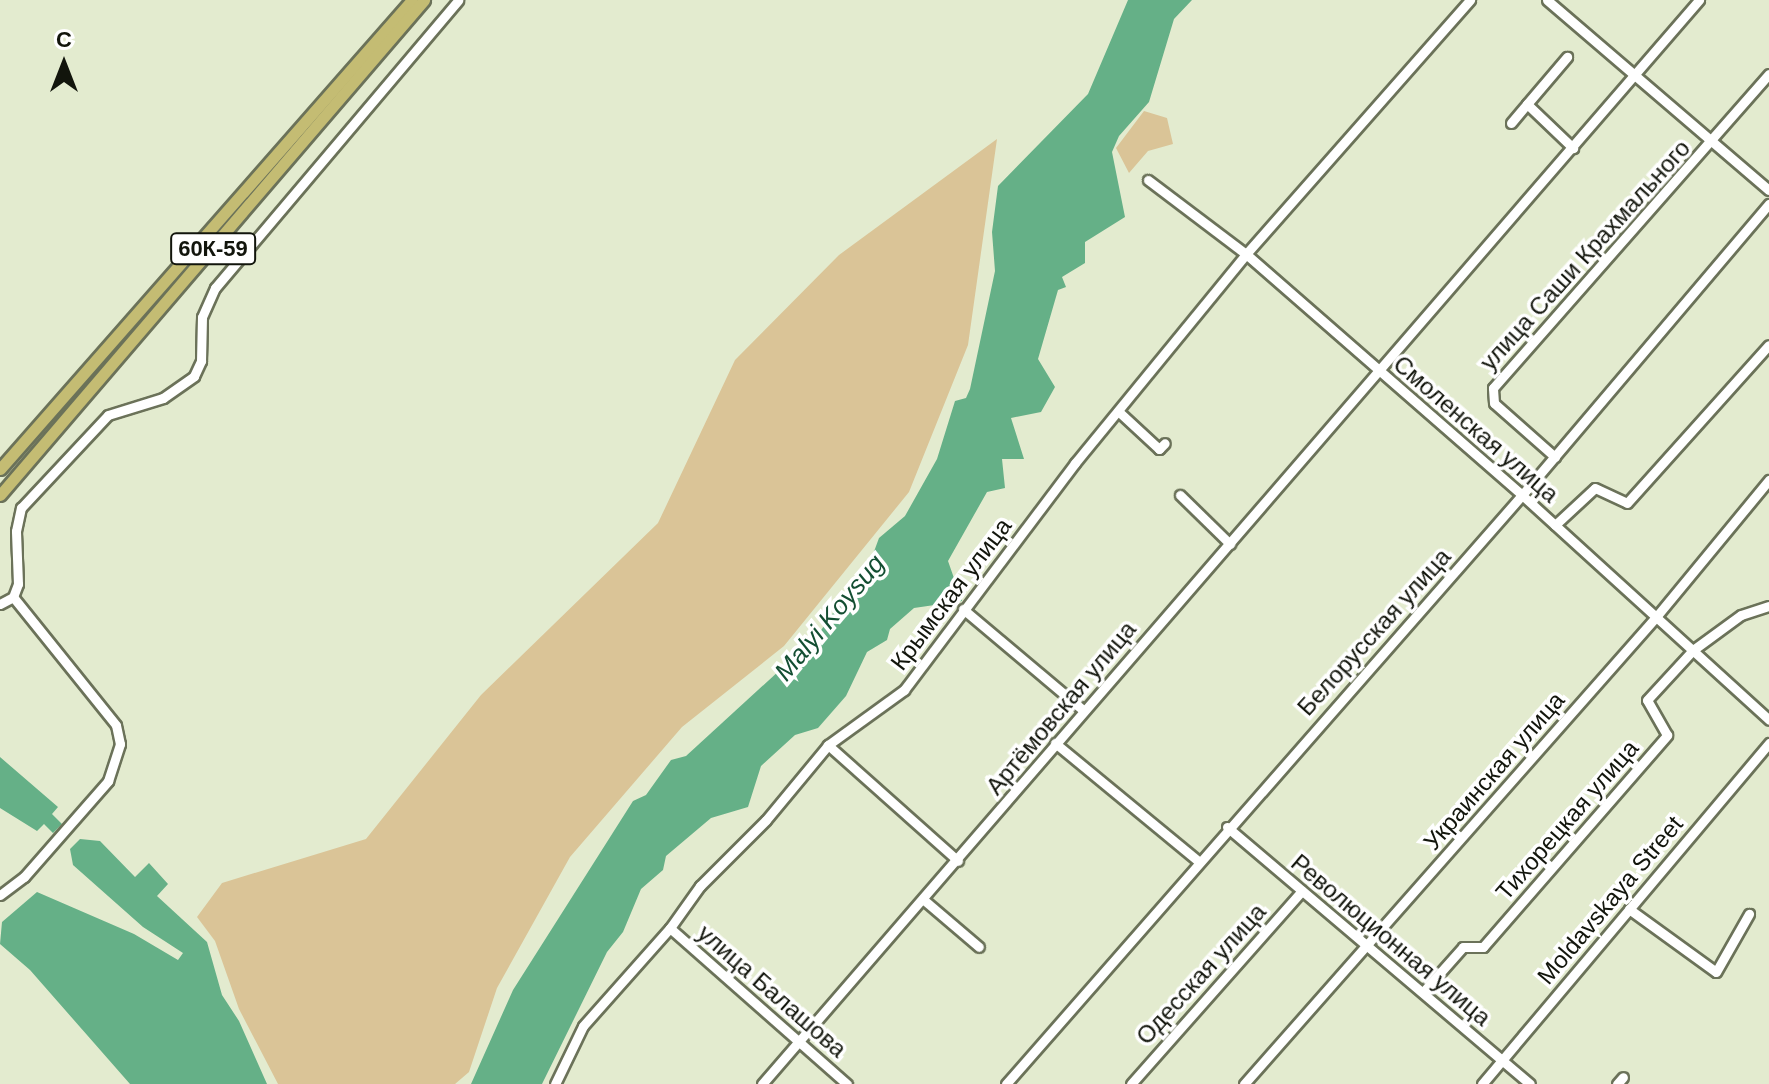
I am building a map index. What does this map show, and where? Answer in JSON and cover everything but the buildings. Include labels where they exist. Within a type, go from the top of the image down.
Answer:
[{"type":"main road","name":"60К-59","points":[[0,469],[412,0]]},
{"type":"main road","name":"60К-59","points":[[0,495],[424,0]]},
{"type":"street","points":[[0,895],[24,877],[108,781],[120,744],[116,725],[13,597],[21,508],[108,415],[163,398],[194,376],[201,361],[202,317],[215,288],[458,0]]},
{"type":"street","name":"Крымская улица","points":[[555,1084],[583,1026],[670,928],[700,886],[766,820],[828,745],[904,690],[963,609],[1118,411],[1246,254],[1470,0]]},
{"type":"street","points":[[1547,0],[1769,190]]},
{"type":"street","name":"Артёмовская улица","points":[[762,1084],[958,861],[1083,710],[1382,373],[1699,0]]},
{"type":"street","points":[[1511,123],[1567,57]]},
{"type":"street","name":"улица Саши Крахмального","points":[[1555,457],[1494,403],[1493,388],[1713,142],[1769,74]]},
{"type":"street","points":[[1527,104],[1573,148]]},
{"type":"street","name":"Смоленская улица","points":[[1148,180],[1246,254],[1522,495],[1769,720]]},
{"type":"street","name":"Белорусская улица","points":[[1006,1084],[1227,827],[1555,457],[1769,204]]},
{"type":"street","points":[[1555,525],[1595,488],[1627,503],[1769,345]]},
{"type":"street","points":[[1118,411],[1159,449],[1165,443]]},
{"type":"street","name":"Украинская улица","points":[[1244,1084],[1656,617],[1769,480]]},
{"type":"street","points":[[1180,495],[1230,544]]},
{"type":"street","points":[[0,604],[13,597]]},
{"type":"street","name":"Тихорецкая улица","points":[[1423,992],[1463,947],[1483,947],[1667,735],[1647,700],[1693,650],[1741,615],[1769,606]]},
{"type":"street","points":[[963,609],[1083,710]]},
{"type":"street","points":[[1055,743],[1198,861]]},
{"type":"street","name":"Moldavskaya Street","points":[[1482,1084],[1769,743]]},
{"type":"street","points":[[828,745],[958,861]]},
{"type":"street","name":"Революционная улица","points":[[1227,827],[1530,1084]]},
{"type":"street","name":"Одесская улица","points":[[1131,1084],[1302,891]]},
{"type":"street","points":[[924,900],[979,947]]},
{"type":"street","points":[[1629,909],[1716,972],[1749,914]]},
{"type":"street","name":"улица Балашова","points":[[670,928],[847,1084]]},
{"type":"shaded area","points":[[1144,111],[1167,118],[1173,144],[1148,151],[1129,173],[1116,148]]},
{"type":"shaded area","points":[[997,139],[968,345],[909,492],[784,646],[682,727],[570,857],[497,988],[469,1072],[455,1084],[278,1084],[239,1009],[215,941],[197,917],[222,883],[366,839],[481,695],[658,523],[735,360],[839,255]]},
{"type":"water","name":"Malyi Koysug","points":[[1128,0],[1192,0],[1174,19],[1149,102],[1119,136],[1112,152],[1125,217],[1085,242],[1085,263],[1062,277],[1066,287],[1058,290],[1038,359],[1055,387],[1041,412],[1011,418],[1024,459],[1002,459],[1005,488],[987,492],[948,561],[962,601],[914,608],[890,629],[887,640],[867,652],[846,696],[818,728],[795,735],[761,766],[748,807],[711,818],[666,856],[663,870],[641,889],[623,932],[607,952],[542,1084],[471,1084],[513,990],[633,801],[646,795],[671,760],[686,756],[817,636],[872,557],[879,538],[905,516],[937,459],[955,401],[966,398],[970,389],[995,271],[992,232],[998,186],[1088,94]]},
{"type":"water","points":[[0,757],[58,807],[52,814],[62,824],[53,833],[44,824],[37,831],[0,808]]},
{"type":"water","points":[[80,839],[100,841],[135,877],[149,863],[168,884],[157,896],[207,942],[222,995],[239,1021],[267,1084],[130,1084],[30,970],[0,944],[2,922],[37,892],[134,934],[178,960],[183,953],[143,927],[73,865],[70,849]]}]
